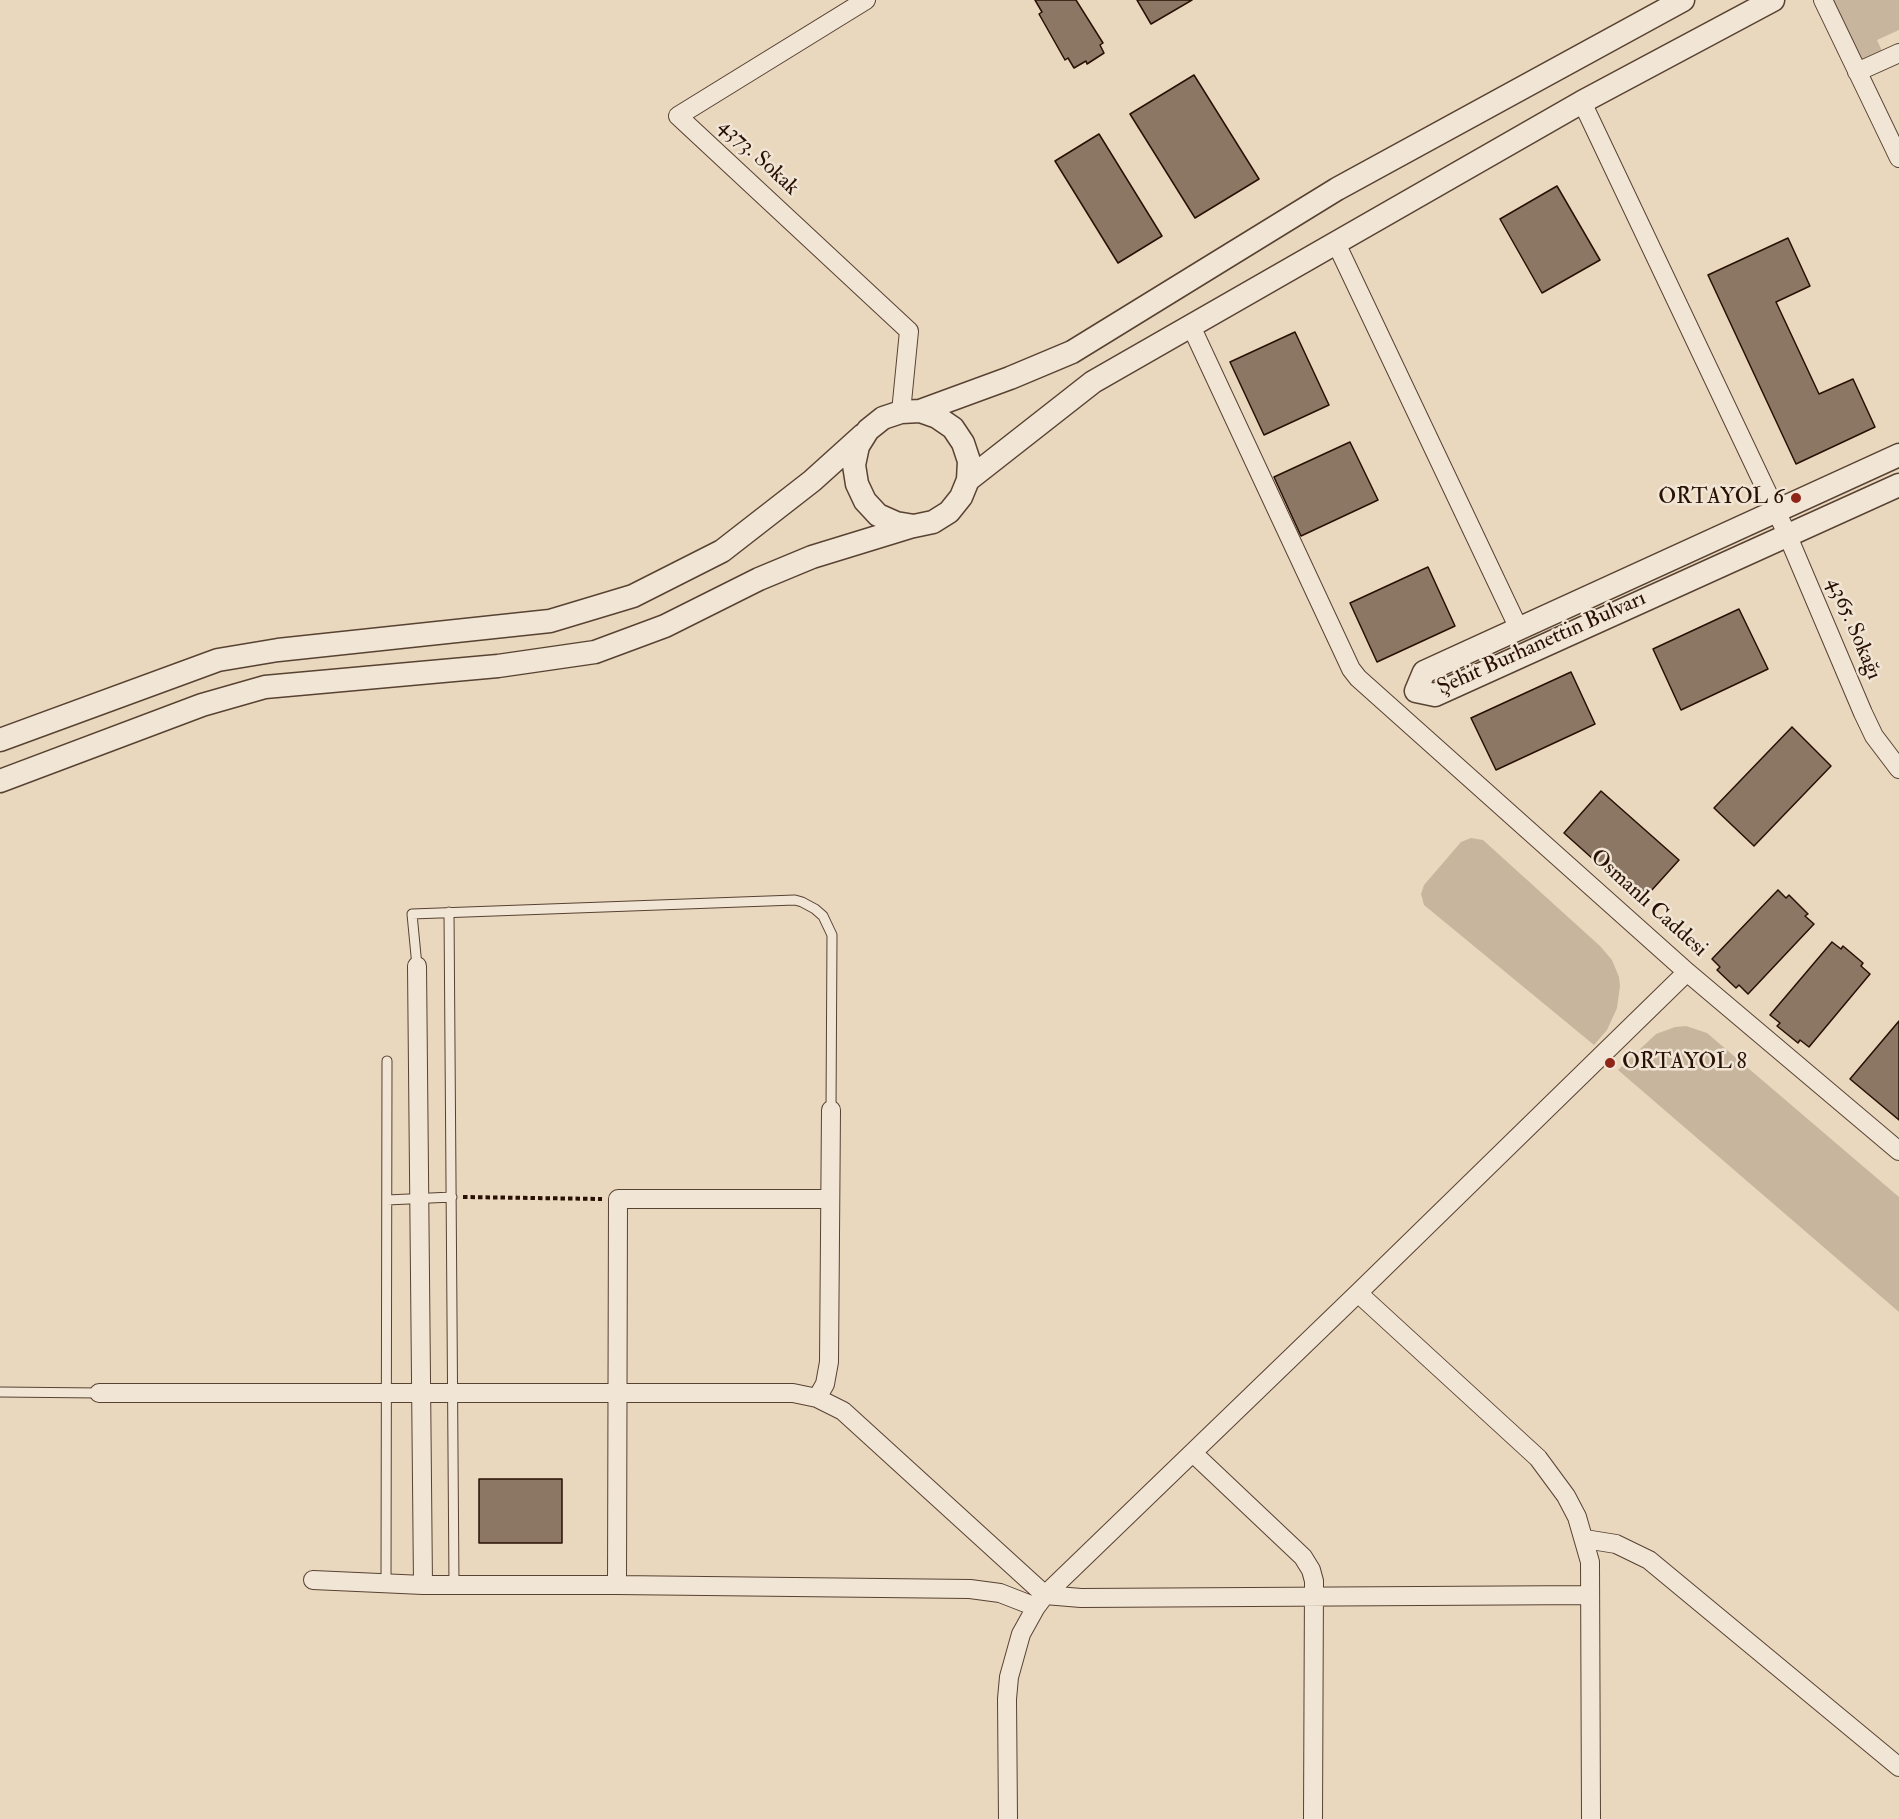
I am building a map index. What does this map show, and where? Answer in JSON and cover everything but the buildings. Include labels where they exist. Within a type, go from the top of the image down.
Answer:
[{"type":"street","name":"4373. Sokak","points":[[866,0],[678,116],[909,331],[910,411]]},
{"type":"street","points":[[0,740],[218,660],[278,650],[550,621],[633,596],[722,551],[812,481],[883,418],[1010,378],[1072,352],[1337,189],[1683,0]]},
{"type":"street","points":[[968,480],[1093,382],[1582,102],[1773,0]]},
{"type":"street","points":[[1823,0],[1899,158]]},
{"type":"street","points":[[1857,72],[1899,54]]},
{"type":"street","name":"4365. Sokağı","points":[[1582,102],[1787,534],[1863,713],[1874,736],[1899,770]]},
{"type":"street","points":[[1336,243],[1519,629]]},
{"type":"street","name":"Osmanlı Caddesi","points":[[1191,326],[1351,669],[1391,709],[1451,759],[1687,972],[1899,1151]]},
{"type":"street","points":[[0,780],[202,705],[266,687],[498,666],[595,652],[665,626],[759,579],[812,557],[933,522],[949,512],[962,497],[968,480],[969,461],[963,443],[953,428],[938,417],[910,411]]},
{"type":"street","points":[[868,430],[858,446],[855,465],[857,484],[865,501],[878,515],[896,523],[914,526]]},
{"type":"street","name":"Şehit Burhanettin Bulvarı","points":[[1899,454],[1424,672],[1416,691],[1434,695],[1899,484]]},
{"type":"street","points":[[1391,709],[1416,691]]},
{"type":"street","points":[[417,966],[423,1585]]},
{"type":"street","points":[[1008,1819],[1007,1699],[1009,1677],[1018,1641],[1040,1601],[1687,972]]},
{"type":"street","points":[[817,1398],[825,1384],[829,1362],[831,1110]]},
{"type":"street","points":[[617,1585],[618,1199],[830,1199]]},
{"type":"street","points":[[1359,1293],[1538,1458],[1566,1496],[1577,1517],[1590,1562],[1591,1819]]},
{"type":"street","points":[[99,1393],[780,1392],[817,1398],[854,1420],[1040,1601]]},
{"type":"street","points":[[1193,1453],[1303,1557],[1311,1570],[1314,1581],[1313,1819]]},
{"type":"street","points":[[1585,1539],[1616,1544],[1649,1560],[1899,1767]]},
{"type":"street","points":[[313,1580],[423,1585],[970,1589],[1040,1601],[1061,1598],[1590,1595]]},
{"type":"lane","points":[[417,966],[412,914],[795,900],[809,905],[822,916],[832,935],[831,1110]]},
{"type":"lane","points":[[449,912],[454,1585]]},
{"type":"lane","points":[[386,1583],[387,1061]]},
{"type":"lane","points":[[387,1200],[452,1197]]},
{"type":"lane","points":[[0,1392],[99,1393]]},
{"type":"path","points":[[452,1197],[618,1199]]},
{"type":"shaded area","points":[[1825,0],[1899,0],[1899,30],[1877,40],[1883,53],[1851,68]]},
{"type":"shaded area","points":[[1471,838],[1483,840],[1600,946],[1612,960],[1620,986],[1617,1008],[1607,1030],[1594,1045],[1424,905],[1421,894],[1424,885],[1461,842]]},
{"type":"shaded area","points":[[1686,1026],[1707,1033],[1899,1197],[1899,1312],[1618,1070],[1656,1034],[1675,1027]]},
{"type":"place","name":"ORTAYOL 6","points":[[1796,498]]},
{"type":"place","name":"ORTAYOL 8","points":[[1610,1063]]}]
